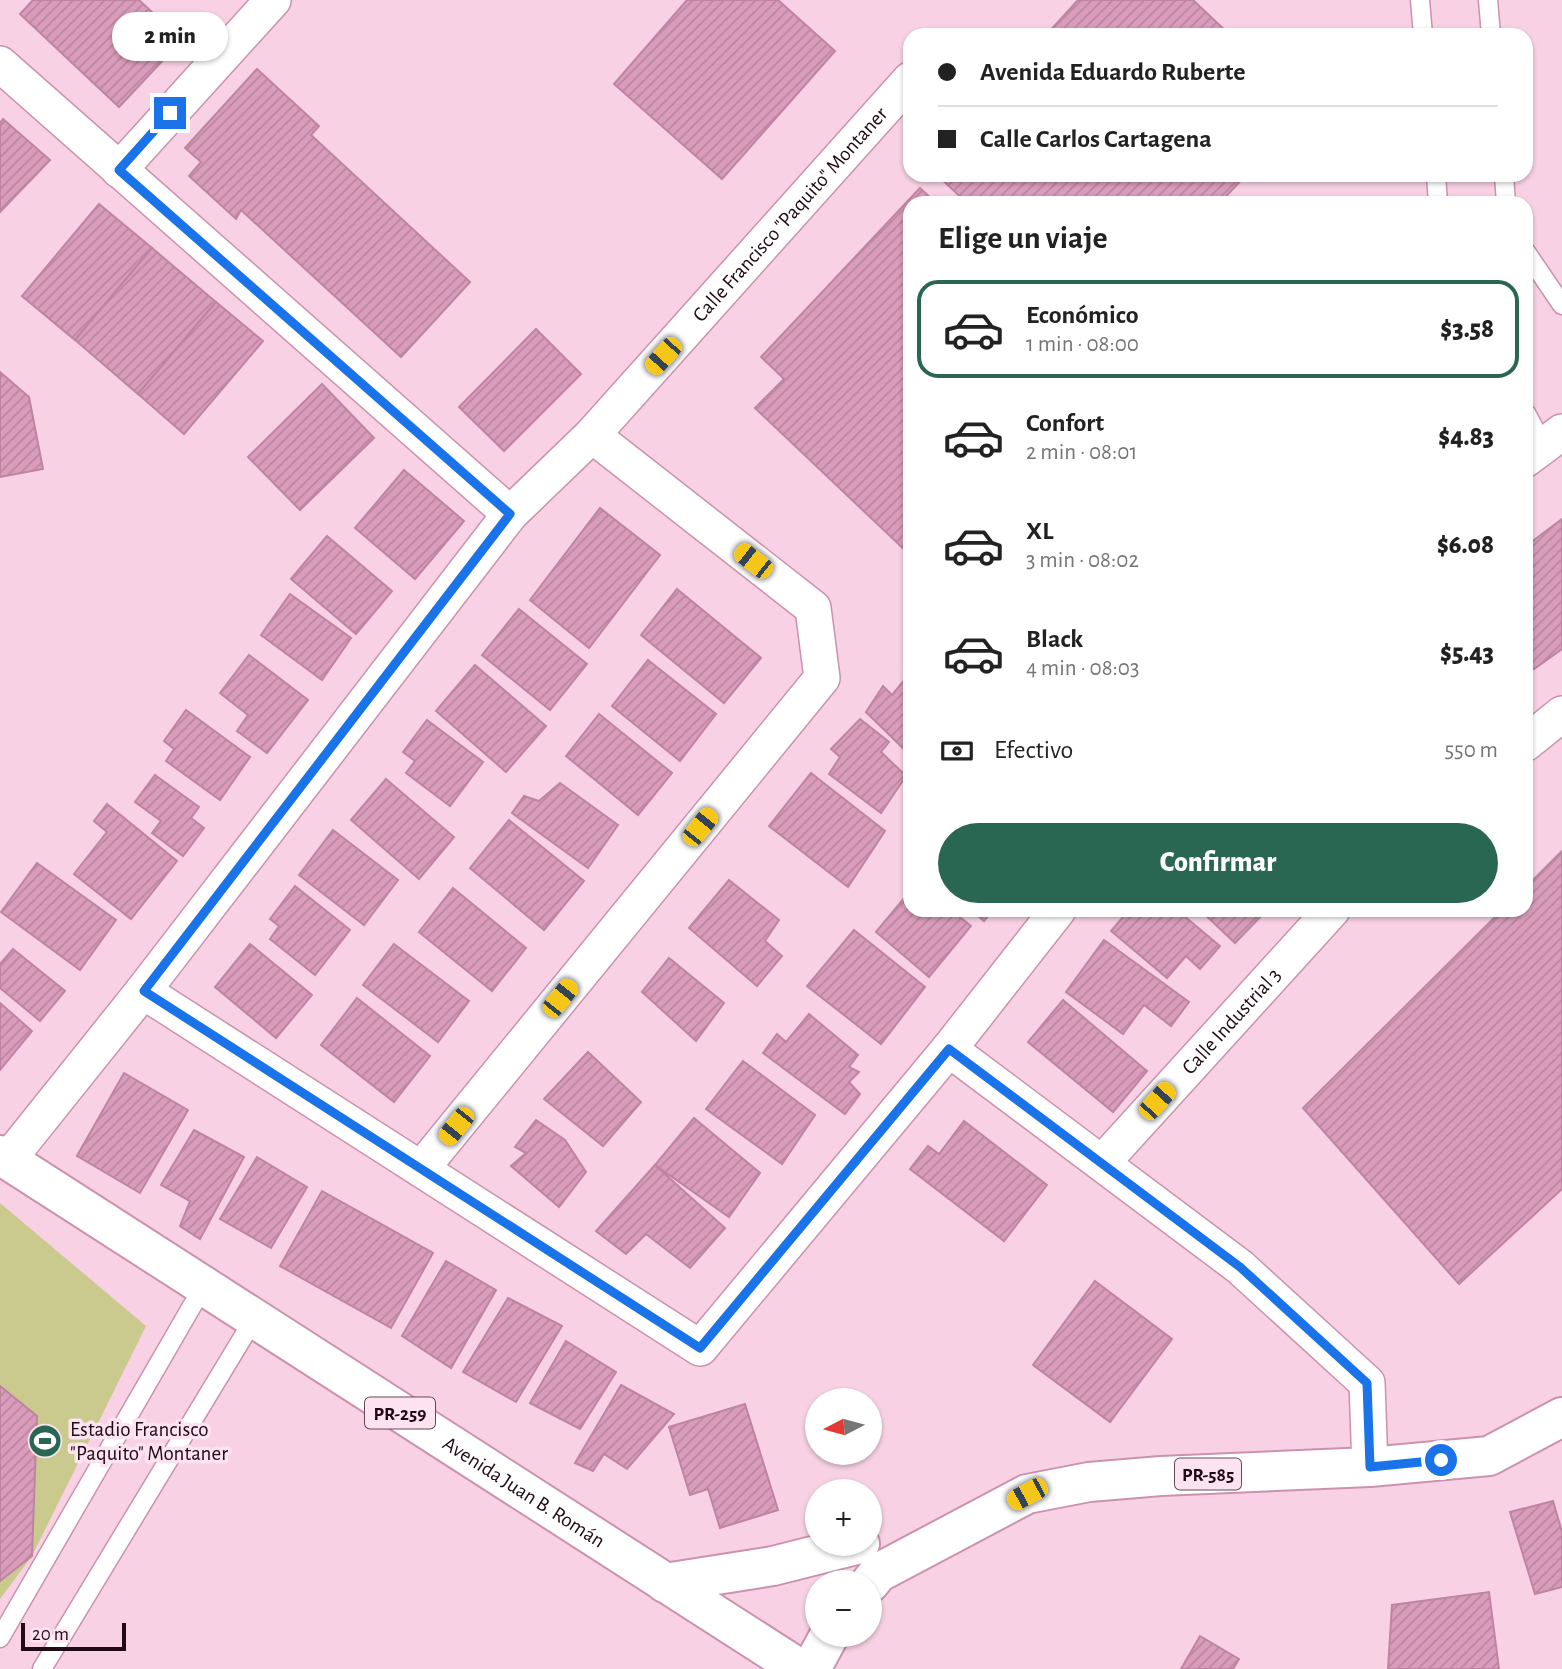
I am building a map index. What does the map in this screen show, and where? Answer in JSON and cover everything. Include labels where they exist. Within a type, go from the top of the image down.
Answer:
[{"type":"main road","name":"Avenida Juan B. Román","points":[[3,1158],[800,1669]]},
{"type":"main road","name":"PR-585","points":[[882,1571],[1027,1494],[1089,1482],[1161,1476],[1370,1467],[1489,1456],[1562,1417]]},
{"type":"main road","points":[[882,1537],[1027,1494]]},
{"type":"main road","points":[[665,1583],[773,1566],[813,1556]]},
{"type":"main road","points":[[811,1669],[823,1647]]},
{"type":"street","points":[[119,170],[273,0]]},
{"type":"street","points":[[0,64],[510,514]]},
{"type":"street","name":"Calle Francisco \"Paquito\" Montaner","points":[[3,1158],[144,991],[510,514],[592,435],[903,88]]},
{"type":"street","points":[[421,1169],[822,678],[813,608],[592,435]]},
{"type":"street","points":[[1533,737],[1562,714]]},
{"type":"street","points":[[144,991],[700,1348],[949,1049],[1053,917]]},
{"type":"street","name":"Calle Industrial 3","points":[[1102,1163],[1326,917]]},
{"type":"street","points":[[949,1049],[1240,1267],[1367,1383],[1370,1467]]},
{"type":"lane","points":[[1420,0],[1422,28]]},
{"type":"lane","points":[[1488,0],[1490,28]]},
{"type":"lane","points":[[1533,262],[1562,305]]},
{"type":"lane","points":[[1533,425],[1544,445]]},
{"type":"lane","points":[[0,1638],[203,1287]]},
{"type":"lane","points":[[42,1669],[254,1319]]},
{"type":"green space","name":"Estadio Francisco \"Paquito\" Montaner","points":[[0,1203],[146,1326],[32,1556],[0,1599]]},
{"type":"building","points":[[33,0],[139,0],[182,40],[119,107],[20,14]]},
{"type":"building","points":[[687,0],[778,0],[835,51],[722,179],[614,84]]},
{"type":"building","points":[[1078,0],[1193,0],[1223,28],[1052,28]]},
{"type":"building","points":[[257,69],[319,126],[311,135],[470,282],[401,357],[241,210],[236,219],[189,176],[201,162],[185,148]]},
{"type":"building","points":[[3,119],[50,160],[0,212],[0,123]]},
{"type":"building","points":[[944,182],[1240,182],[1226,196],[960,196]]},
{"type":"building","points":[[920,188],[929,196],[912,196]]},
{"type":"building","points":[[99,204],[152,248],[75,340],[22,296]]},
{"type":"building","points":[[903,206],[903,548],[755,408],[784,379],[761,357]]},
{"type":"building","points":[[152,248],[216,302],[138,394],[75,340]]},
{"type":"building","points":[[216,302],[263,341],[184,434],[138,394]]},
{"type":"building","points":[[536,329],[581,374],[504,451],[459,407]]},
{"type":"building","points":[[0,372],[29,397],[43,469],[0,477]]},
{"type":"building","points":[[322,384],[374,438],[300,510],[248,457]]},
{"type":"building","points":[[404,470],[464,521],[415,579],[355,528]]},
{"type":"building","points":[[600,508],[660,555],[589,648],[530,600]]},
{"type":"building","points":[[1562,519],[1562,649],[1534,669],[1533,668],[1533,541]]},
{"type":"building","points":[[327,536],[392,591],[356,634],[291,579]]},
{"type":"building","points":[[677,589],[761,658],[724,703],[641,635]]},
{"type":"building","points":[[290,594],[351,638],[322,680],[261,635]]},
{"type":"building","points":[[519,609],[587,664],[550,710],[482,655]]},
{"type":"building","points":[[249,655],[308,700],[267,753],[237,731],[248,715],[220,693]]},
{"type":"building","points":[[648,660],[716,714],[680,761],[612,706]]},
{"type":"building","points":[[475,665],[546,726],[506,772],[436,711]]},
{"type":"building","points":[[903,682],[903,748],[866,712],[883,686],[892,695]]},
{"type":"building","points":[[186,710],[250,757],[220,800],[166,761],[174,749],[164,741]]},
{"type":"building","points":[[599,714],[672,773],[638,815],[566,756]]},
{"type":"building","points":[[860,719],[889,742],[881,752],[903,773],[903,780],[881,813],[829,774],[840,757],[831,749]]},
{"type":"building","points":[[427,720],[483,762],[450,806],[406,773],[415,761],[403,752]]},
{"type":"building","points":[[811,773],[885,831],[848,887],[769,826]]},
{"type":"building","points":[[155,775],[199,807],[191,818],[204,828],[183,856],[152,833],[161,821],[135,802]]},
{"type":"building","points":[[386,779],[454,837],[419,879],[351,820]]},
{"type":"building","points":[[560,783],[618,825],[588,868],[512,813],[524,796],[539,801]]},
{"type":"building","points":[[107,804],[177,861],[131,919],[74,874],[107,832],[94,821]]},
{"type":"building","points":[[509,820],[584,881],[544,930],[470,868]]},
{"type":"building","points":[[333,830],[398,880],[364,925],[299,875]]},
{"type":"building","points":[[1562,851],[1562,1189],[1459,1284],[1303,1108],[1495,917],[1533,917],[1533,880]]},
{"type":"building","points":[[37,863],[116,920],[80,970],[1,912]]},
{"type":"building","points":[[729,880],[779,920],[765,941],[782,956],[757,986],[689,928]]},
{"type":"building","points":[[295,886],[350,930],[315,975],[270,939],[279,926],[270,919]]},
{"type":"building","points":[[453,888],[526,948],[492,991],[419,932]]},
{"type":"building","points":[[903,899],[903,917],[960,917],[971,926],[929,977],[876,932]]},
{"type":"building","points":[[1123,917],[1185,917],[1220,946],[1200,969],[1186,956],[1167,978],[1111,931]]},
{"type":"building","points":[[1207,917],[1260,917],[1235,943]]},
{"type":"building","points":[[854,930],[925,987],[881,1044],[807,986]]},
{"type":"building","points":[[1104,940],[1189,1002],[1171,1026],[1144,1005],[1123,1034],[1066,992]]},
{"type":"building","points":[[250,944],[312,995],[276,1038],[215,987]]},
{"type":"building","points":[[394,944],[469,1001],[438,1042],[363,985]]},
{"type":"building","points":[[13,949],[65,991],[40,1021],[0,988],[0,964]]},
{"type":"building","points":[[669,958],[724,1003],[696,1041],[642,992]]},
{"type":"building","points":[[357,998],[430,1056],[394,1102],[321,1045]]},
{"type":"building","points":[[1063,1000],[1147,1071],[1113,1112],[1028,1042]]},
{"type":"building","points":[[0,1003],[32,1031],[0,1070]]},
{"type":"building","points":[[809,1014],[858,1055],[849,1067],[859,1072],[849,1082],[860,1094],[845,1114],[763,1053],[777,1034],[786,1042]]},
{"type":"building","points":[[588,1052],[641,1102],[603,1146],[544,1099]]},
{"type":"building","points":[[743,1061],[815,1115],[782,1164],[706,1109]]},
{"type":"building","points":[[124,1073],[188,1110],[140,1193],[77,1156]]},
{"type":"building","points":[[694,1118],[760,1173],[729,1217],[655,1165]]},
{"type":"building","points":[[536,1120],[565,1140],[586,1172],[559,1207],[511,1166],[526,1153],[515,1147]]},
{"type":"building","points":[[964,1121],[1047,1185],[1004,1241],[910,1169],[928,1146],[939,1154]]},
{"type":"building","points":[[194,1130],[244,1157],[200,1239],[180,1226],[190,1201],[161,1185]]},
{"type":"building","points":[[257,1157],[307,1187],[271,1248],[220,1219]]},
{"type":"building","points":[[655,1165],[725,1228],[690,1268],[646,1234],[626,1254],[596,1231]]},
{"type":"building","points":[[322,1191],[433,1253],[391,1328],[280,1266]]},
{"type":"building","points":[[446,1261],[496,1290],[451,1368],[402,1336]]},
{"type":"building","points":[[1095,1281],[1172,1339],[1110,1422],[1033,1365]]},
{"type":"building","points":[[508,1298],[562,1326],[516,1402],[463,1372]]},
{"type":"building","points":[[566,1341],[616,1372],[580,1429],[530,1403]]},
{"type":"building","points":[[621,1385],[674,1414],[627,1469],[604,1454],[593,1471],[575,1463]]},
{"type":"building","points":[[0,1386],[37,1416],[32,1556],[0,1581]]},
{"type":"building","points":[[745,1404],[778,1510],[720,1528],[708,1489],[690,1495],[669,1427]]},
{"type":"building","points":[[1553,1501],[1562,1532],[1562,1587],[1535,1594],[1510,1512]]},
{"type":"building","points":[[1489,1592],[1499,1669],[1388,1669],[1392,1605]]},
{"type":"building","points":[[1200,1636],[1239,1659],[1233,1669],[1181,1669]]},
{"type":"place","name":"Estadio Francisco \"Paquito\" Montaner","points":[[45,1441]]},
{"type":"route","points":[[170,113],[119,170],[510,514],[144,991],[700,1348],[949,1049],[1240,1267],[1367,1383],[1370,1467],[1441,1460]]}]
